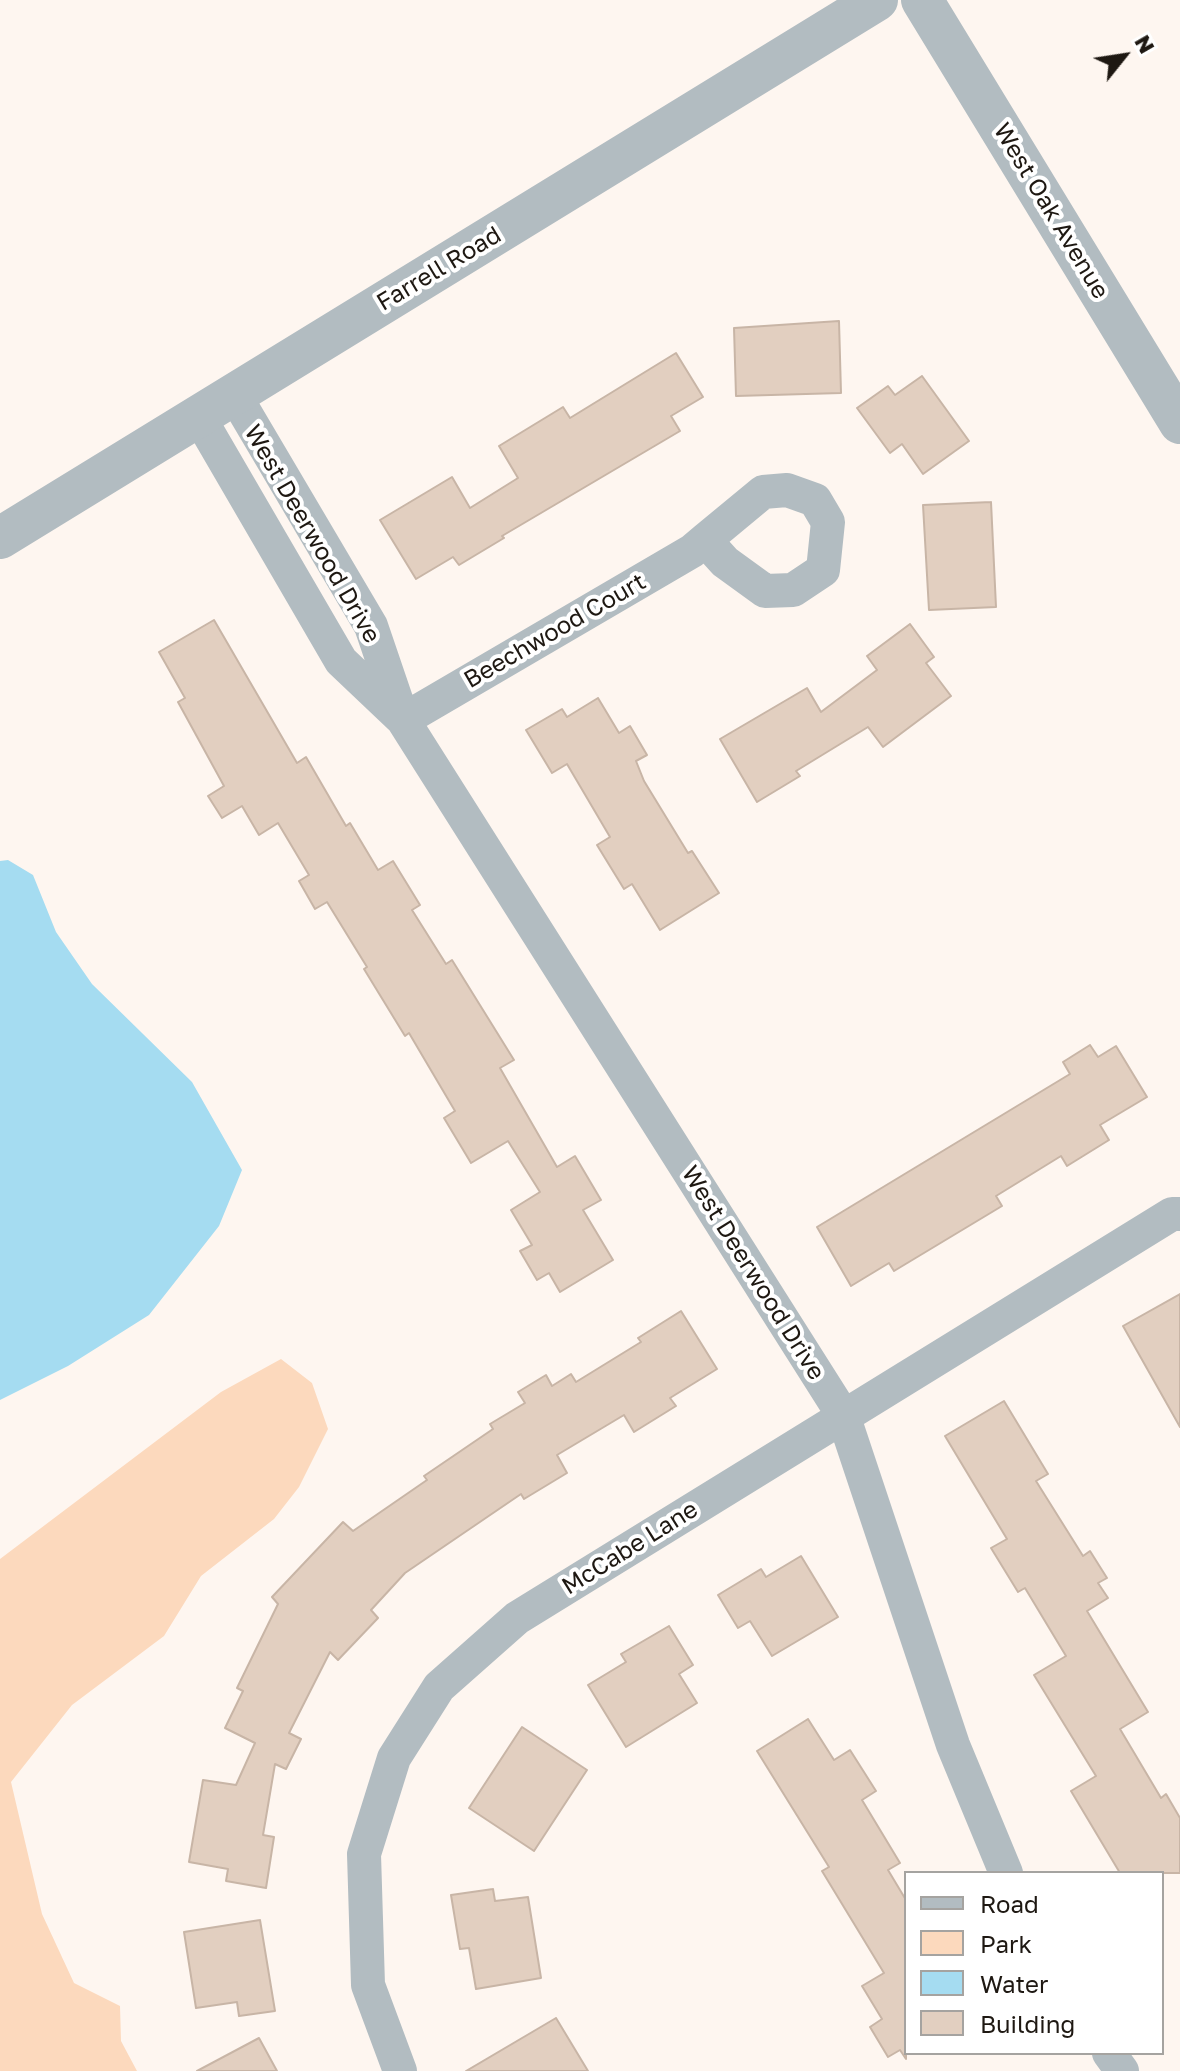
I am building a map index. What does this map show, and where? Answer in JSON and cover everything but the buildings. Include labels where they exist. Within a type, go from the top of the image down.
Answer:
[{"type":"street","name":"Farrell Road","points":[[0,538],[877,0]]},
{"type":"street","name":"West Oak Avenue","points":[[922,0],[1180,423]]},
{"type":"street","name":"West Deerwood Drive","points":[[234,394],[371,626],[403,720],[843,1415],[953,1745],[1005,1871]]},
{"type":"street","name":"West Deerwood Drive","points":[[199,417],[341,661],[403,720]]},
{"type":"street","name":"Beechwood Court","points":[[403,720],[692,551],[705,540]]},
{"type":"street","name":"McCabe Lane","points":[[400,2071],[368,1985],[364,1854],[394,1758],[439,1687],[517,1618],[1172,1214],[1180,1214]]},
{"type":"green space","points":[[281,1359],[312,1383],[328,1429],[299,1487],[274,1519],[201,1576],[164,1636],[72,1705],[11,1782],[42,1914],[74,1983],[120,2006],[121,2041],[137,2071],[0,2071],[0,1559],[221,1392]]},
{"type":"water","points":[[8,860],[33,875],[56,932],[92,984],[192,1082],[242,1170],[219,1226],[149,1315],[68,1366],[0,1400],[0,861]]}]
